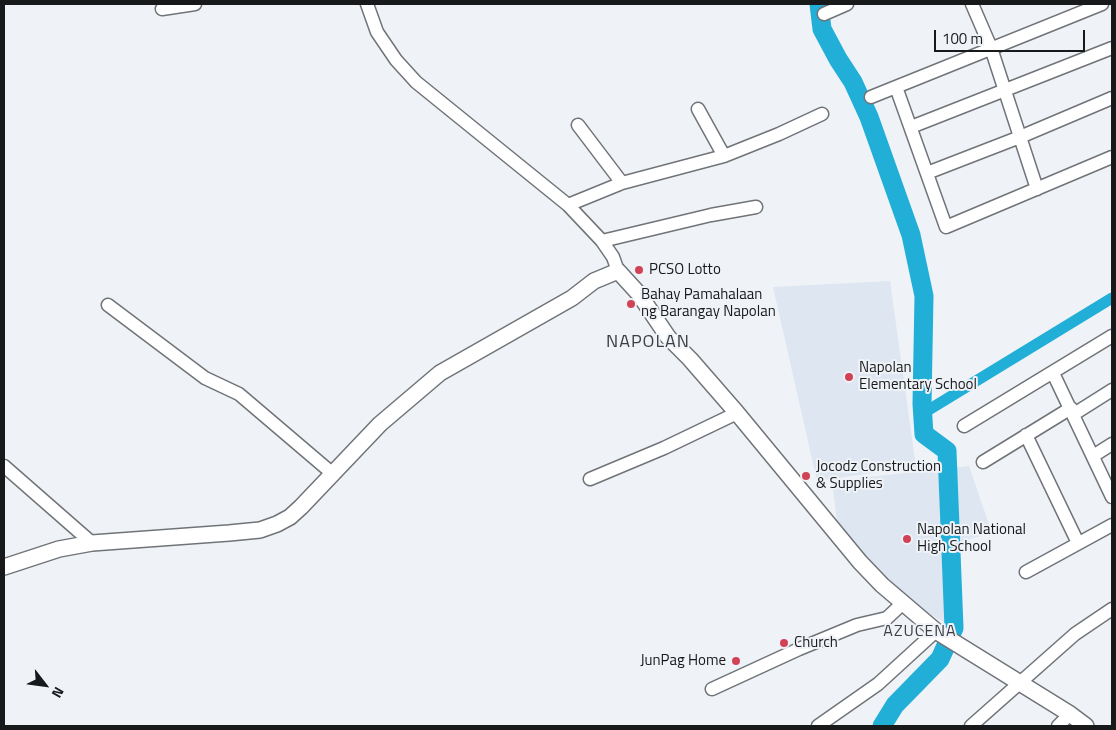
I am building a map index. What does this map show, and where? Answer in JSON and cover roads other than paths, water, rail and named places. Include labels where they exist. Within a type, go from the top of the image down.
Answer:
[{"type":"street","points":[[162,9],[195,4]]},
{"type":"street","points":[[367,4],[377,32],[396,60],[416,82],[568,205],[602,241],[613,257],[618,271],[639,294],[668,337],[690,359],[737,413],[860,562],[903,603],[948,638],[1070,714],[1086,726]]},
{"type":"street","points":[[824,14],[847,4]]},
{"type":"street","points":[[972,4],[991,48],[1037,188]]},
{"type":"street","points":[[871,97],[1102,4]]},
{"type":"street","points":[[911,127],[1112,48]]},
{"type":"street","points":[[896,87],[946,228],[1112,157]]},
{"type":"street","points":[[927,173],[1020,137],[1112,98]]},
{"type":"street","points":[[698,109],[724,156]]},
{"type":"street","points":[[568,205],[622,182],[724,156],[822,114]]},
{"type":"street","points":[[578,125],[622,182]]},
{"type":"street","points":[[602,241],[711,215],[756,207]]},
{"type":"street","points":[[4,567],[59,549],[92,543],[260,530],[277,524],[290,517],[380,424],[440,373],[572,298],[594,281],[618,271]]},
{"type":"street","points":[[108,305],[205,378],[239,394],[333,474]]},
{"type":"street","points":[[964,426],[1112,336]]},
{"type":"street","points":[[1053,372],[1112,496]]},
{"type":"street","points":[[983,462],[1026,435],[1112,390]]},
{"type":"street","points":[[590,479],[664,448],[737,413]]},
{"type":"street","points":[[1026,435],[1078,543]]},
{"type":"street","points":[[1093,456],[1112,444]]},
{"type":"street","points":[[4,466],[92,543]]},
{"type":"street","points":[[1026,572],[1112,525]]},
{"type":"street","points":[[712,689],[857,625],[887,618],[903,603]]},
{"type":"street","points":[[971,726],[1075,634],[1112,609]]},
{"type":"street","points":[[818,726],[948,638]]},
{"type":"street","points":[[1058,726],[1070,714]]},
{"type":"waterway","points":[[819,4],[822,29],[853,82],[869,117],[911,235],[924,296],[922,404],[924,434],[947,451],[954,628],[940,659],[895,705],[882,726]]},
{"type":"waterway","points":[[922,414],[1112,298]]},
{"type":"place","name":"PCSO Lotto","points":[[639,270]]},
{"type":"place","name":"Bahay Pamahalaan ng Barangay Napolan","points":[[631,304]]},
{"type":"place","name":"Napolan Elementary School","points":[[849,377]]},
{"type":"place","name":"Jocodz Construction & Supplies","points":[[806,476]]},
{"type":"place","name":"Napolan National High School","points":[[907,539]]},
{"type":"place","name":"Church","points":[[784,643]]},
{"type":"place","name":"JunPag Home","points":[[736,661]]},
{"type":"district","name":"NAPOLAN","points":[[648,343]]},
{"type":"district","name":"AZUCENA","points":[[920,632]]}]
